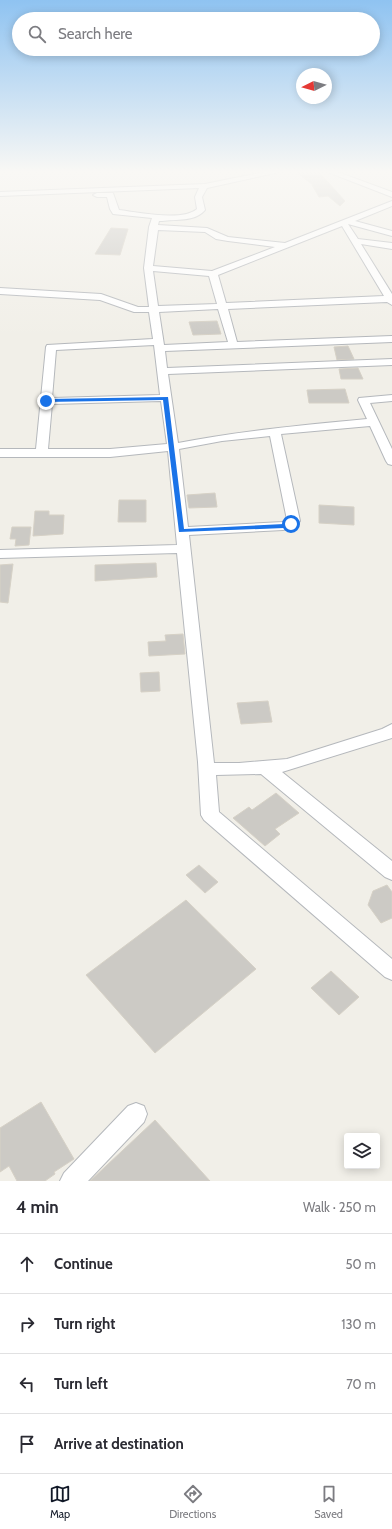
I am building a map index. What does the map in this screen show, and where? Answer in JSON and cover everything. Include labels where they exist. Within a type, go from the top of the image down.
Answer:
[{"type":"street","points":[[148,268],[214,274],[335,226]]},
{"type":"street","points":[[0,291],[46,292],[101,297],[137,310],[223,306],[389,294],[355,241],[348,226]]},
{"type":"street","points":[[362,226],[392,234]]},
{"type":"street","points":[[287,245],[228,239],[219,237],[207,230],[153,227],[148,268],[173,447],[207,769],[210,815],[392,971]]},
{"type":"street","points":[[355,241],[392,246]]},
{"type":"street","points":[[214,274],[233,344]]},
{"type":"street","points":[[42,453],[51,347],[233,344],[392,339]]},
{"type":"street","points":[[162,371],[392,362]]},
{"type":"street","points":[[46,401],[166,398]]},
{"type":"street","points":[[392,398],[363,400],[388,446],[392,460]]},
{"type":"street","points":[[0,453],[110,453],[173,447],[222,438],[374,422]]},
{"type":"street","points":[[182,531],[284,526],[291,524],[294,521],[275,432]]},
{"type":"street","points":[[0,554],[184,549]]},
{"type":"street","points":[[207,769],[287,765],[391,733]]},
{"type":"street","points":[[264,767],[392,872]]},
{"type":"street","points":[[72,1181],[136,1114]]},
{"type":"building","points":[[111,228],[128,229],[120,255],[95,254]]},
{"type":"building","points":[[217,321],[221,334],[193,335],[189,322]]},
{"type":"building","points":[[348,346],[354,359],[337,360],[334,347]]},
{"type":"building","points":[[358,368],[363,379],[341,379],[339,369]]},
{"type":"building","points":[[345,389],[349,403],[309,403],[307,390]]},
{"type":"building","points":[[215,493],[217,507],[189,508],[187,495]]},
{"type":"building","points":[[119,500],[146,500],[146,522],[118,522]]},
{"type":"building","points":[[319,505],[354,507],[354,525],[319,523]]},
{"type":"building","points":[[35,511],[49,511],[49,515],[64,515],[63,534],[33,536]]},
{"type":"building","points":[[12,527],[31,527],[29,545],[15,546],[16,539],[10,539]]},
{"type":"building","points":[[156,563],[157,577],[95,581],[95,565]]},
{"type":"building","points":[[13,564],[8,603],[0,602],[0,565]]},
{"type":"building","points":[[183,634],[185,654],[149,656],[148,642],[166,641],[165,635]]},
{"type":"building","points":[[159,672],[160,691],[141,692],[140,673]]},
{"type":"building","points":[[268,701],[272,722],[241,724],[237,703]]},
{"type":"building","points":[[276,793],[299,813],[275,829],[280,834],[265,846],[233,818],[249,807],[252,810]]},
{"type":"building","points":[[199,865],[218,882],[205,893],[186,875]]},
{"type":"building","points":[[387,885],[392,892],[392,918],[381,923],[368,905],[373,891]]},
{"type":"building","points":[[186,900],[256,969],[155,1053],[86,975]]},
{"type":"building","points":[[331,971],[359,997],[339,1015],[311,988]]},
{"type":"building","points":[[41,1102],[74,1159],[54,1172],[55,1174],[45,1181],[17,1181],[9,1166],[0,1172],[0,1128]]},
{"type":"building","points":[[155,1120],[210,1181],[90,1181]]},
{"type":"route","points":[[46,401],[166,398],[182,531],[284,526],[291,524]]}]
